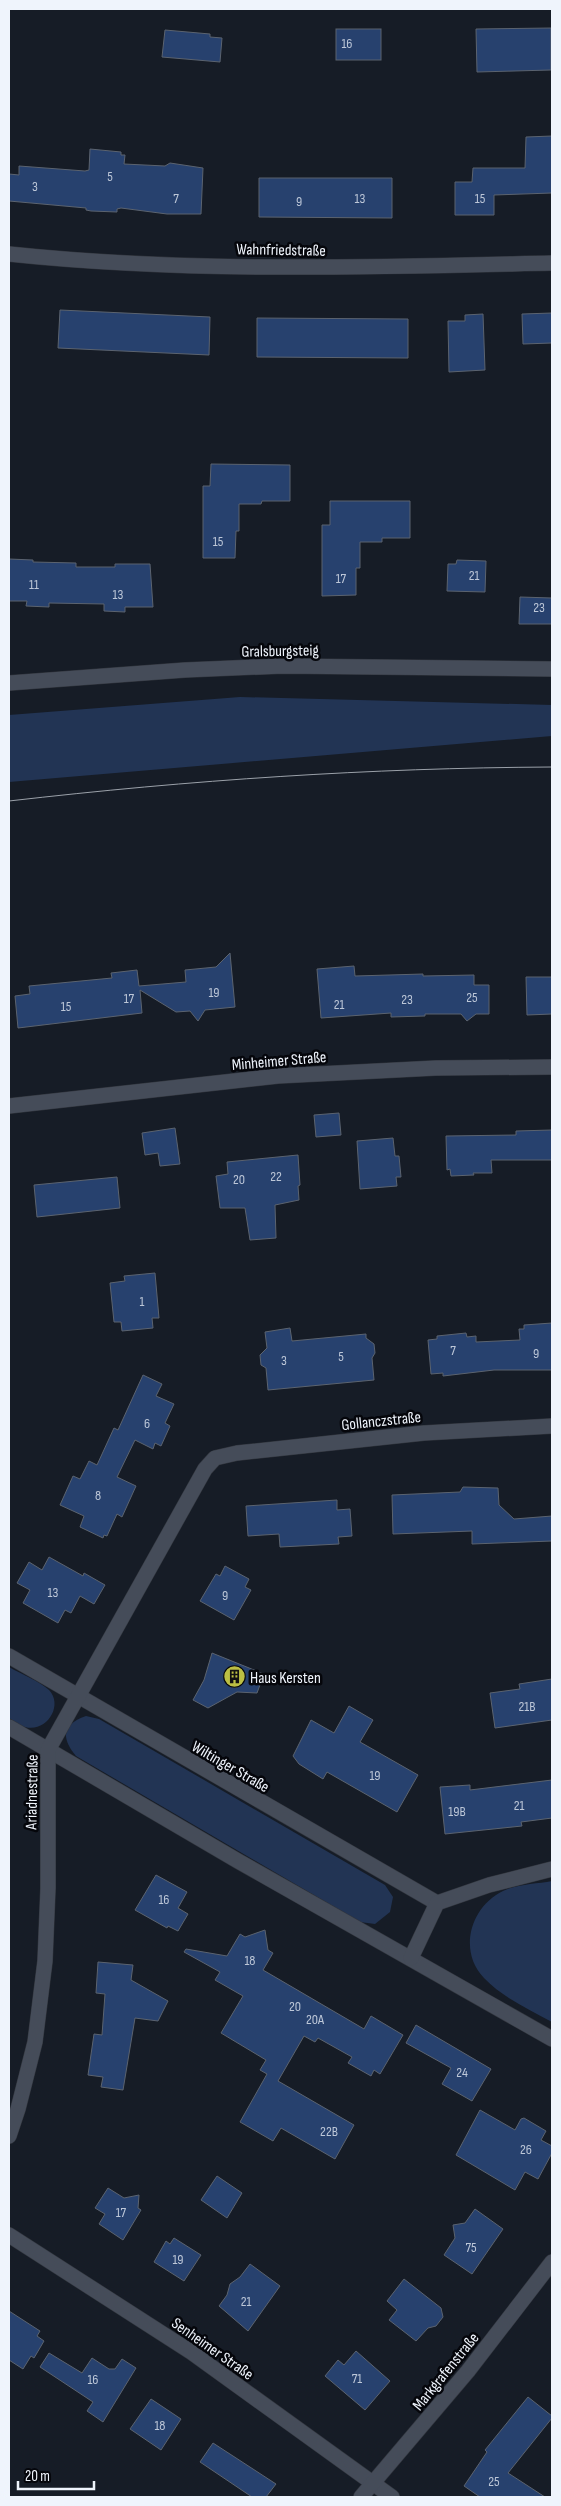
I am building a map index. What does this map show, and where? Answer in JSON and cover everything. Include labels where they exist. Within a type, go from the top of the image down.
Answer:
[{"type":"street","name":"Wahnfriedstraße","points":[[9,254],[87,260],[265,267],[394,268],[552,263]]},
{"type":"street","name":"Gralsburgsteig","points":[[9,683],[185,670],[283,666],[552,669]]},
{"type":"street","name":"Minheimer Straße","points":[[9,1106],[278,1076],[436,1068],[552,1067]]},
{"type":"street","name":"Gollanczstraße","points":[[215,1458],[231,1453],[424,1432],[552,1426]]},
{"type":"street","name":"Ariadnestraße","points":[[9,2136],[35,2042],[44,1961],[48,1888],[48,1750],[205,1469],[215,1458]]},
{"type":"street","name":"Wiltinger Straße","points":[[9,1656],[77,1697],[437,1903]]},
{"type":"street","points":[[9,1728],[246,1866],[552,2038]]},
{"type":"street","points":[[411,1958],[437,1903],[489,1885],[552,1870]]},
{"type":"street","name":"Senheimer Straße","points":[[9,2235],[191,2352],[392,2497]]},
{"type":"street","name":"Markgrafenstraße","points":[[361,2497],[468,2371],[552,2262]]},
{"type":"shaded area","points":[[240,697],[552,705],[552,736],[9,782],[9,715]]},
{"type":"shaded area","points":[[9,1667],[45,1687],[53,1696],[54,1710],[46,1722],[40,1726],[33,1728],[25,1727],[9,1718]]},
{"type":"shaded area","points":[[86,1716],[99,1719],[385,1885],[393,1897],[390,1912],[375,1924],[360,1922],[76,1756],[68,1743],[66,1732],[72,1723]]},
{"type":"shaded area","points":[[552,1881],[552,2022],[525,2008],[491,1985],[476,1967],[471,1955],[470,1943],[471,1930],[476,1918],[482,1908],[492,1898],[514,1887]]},
{"type":"building","points":[[551,28],[551,70],[477,72],[476,29]]},
{"type":"building","points":[[336,29],[381,29],[381,60],[336,60]]},
{"type":"building","points":[[165,30],[210,34],[210,37],[222,38],[220,62],[162,57]]},
{"type":"building","points":[[552,136],[552,193],[494,195],[494,215],[455,215],[455,182],[472,182],[473,168],[525,168],[526,137]]},
{"type":"building","points":[[90,149],[121,152],[121,155],[125,155],[124,164],[165,166],[170,163],[203,168],[201,214],[167,214],[121,208],[117,209],[117,212],[91,211],[86,210],[86,208],[9,201],[9,174],[19,175],[19,166],[85,171],[89,170]]},
{"type":"building","points":[[259,178],[392,178],[392,218],[259,217]]},
{"type":"building","points":[[60,310],[210,317],[209,355],[58,348]]},
{"type":"building","points":[[552,313],[552,343],[523,344],[522,314]]},
{"type":"building","points":[[483,314],[485,370],[449,372],[448,321],[465,321],[465,315]]},
{"type":"building","points":[[257,318],[408,319],[408,358],[257,357]]},
{"type":"building","points":[[211,464],[290,465],[290,501],[262,501],[261,504],[239,504],[239,531],[236,531],[235,558],[203,558],[203,486],[210,486]]},
{"type":"building","points":[[330,501],[410,501],[410,538],[382,538],[382,542],[360,542],[360,568],[356,568],[356,595],[322,596],[322,525],[330,525]]},
{"type":"building","points":[[9,559],[33,560],[33,562],[76,563],[76,567],[115,567],[115,564],[150,564],[153,607],[125,607],[125,612],[104,611],[104,604],[49,603],[49,607],[26,606],[27,601],[9,601]]},
{"type":"building","points":[[457,560],[486,561],[485,592],[447,591],[448,564],[456,564]]},
{"type":"building","points":[[520,597],[552,598],[552,624],[519,624]]},
{"type":"building","points":[[230,953],[235,1007],[205,1010],[198,1021],[190,1011],[176,1012],[140,990],[142,1013],[18,1028],[15,996],[30,994],[29,986],[112,978],[111,973],[137,970],[139,986],[186,982],[185,970],[216,967]]},
{"type":"building","points":[[354,966],[355,976],[474,975],[474,985],[489,985],[489,1014],[476,1014],[467,1021],[461,1014],[425,1014],[425,1016],[391,1017],[391,1013],[321,1018],[317,969]]},
{"type":"building","points":[[526,977],[552,977],[552,1014],[527,1015]]},
{"type":"building","points":[[339,1113],[341,1135],[316,1137],[314,1115]]},
{"type":"building","points":[[175,1128],[180,1164],[160,1166],[158,1153],[145,1155],[142,1133]]},
{"type":"building","points":[[552,1130],[552,1160],[491,1160],[492,1173],[473,1173],[474,1175],[451,1176],[450,1169],[447,1170],[446,1136],[516,1135],[516,1131]]},
{"type":"building","points":[[393,1138],[395,1156],[399,1156],[401,1177],[396,1177],[397,1186],[360,1189],[357,1141]]},
{"type":"building","points":[[298,1155],[299,1200],[275,1205],[276,1238],[250,1240],[245,1208],[220,1208],[216,1176],[228,1174],[227,1162]]},
{"type":"building","points":[[117,1177],[120,1208],[37,1217],[34,1185]]},
{"type":"building","points":[[155,1273],[159,1318],[152,1318],[153,1328],[122,1331],[121,1322],[114,1322],[110,1283],[125,1281],[124,1276]]},
{"type":"building","points":[[552,1323],[552,1370],[494,1370],[443,1376],[443,1373],[431,1374],[428,1340],[437,1339],[437,1336],[466,1333],[467,1337],[476,1336],[476,1342],[520,1340],[519,1329],[524,1329],[524,1325]]},
{"type":"building","points":[[290,1328],[292,1341],[366,1334],[366,1338],[374,1344],[375,1353],[372,1358],[374,1380],[268,1390],[266,1368],[261,1365],[260,1355],[267,1348],[265,1332]]},
{"type":"building","points":[[143,1375],[162,1384],[156,1396],[174,1404],[165,1423],[170,1426],[161,1446],[155,1443],[153,1449],[135,1440],[117,1477],[136,1486],[122,1517],[117,1514],[107,1536],[104,1535],[103,1538],[80,1527],[84,1516],[60,1505],[73,1476],[80,1479],[89,1461],[97,1465],[114,1428],[118,1430]]},
{"type":"building","points":[[463,1487],[498,1488],[499,1505],[514,1519],[552,1516],[552,1541],[472,1544],[472,1531],[393,1534],[392,1495],[460,1492]]},
{"type":"building","points":[[337,1500],[337,1510],[350,1509],[352,1536],[338,1537],[339,1544],[280,1547],[279,1534],[248,1536],[246,1506]]},
{"type":"building","points":[[49,1557],[83,1576],[84,1573],[105,1585],[94,1604],[80,1596],[71,1613],[65,1610],[58,1623],[23,1603],[30,1590],[17,1583],[29,1562],[42,1570]]},
{"type":"building","points":[[225,1566],[249,1579],[245,1587],[251,1590],[234,1620],[200,1601],[216,1574],[220,1576]]},
{"type":"building","name":"Haus Kersten","points":[[212,1653],[264,1674],[257,1693],[237,1692],[208,1708],[193,1700],[204,1680]]},
{"type":"building","points":[[552,1679],[552,1720],[495,1728],[490,1693],[520,1689],[519,1684]]},
{"type":"building","points":[[349,1706],[373,1720],[360,1742],[418,1775],[397,1812],[327,1772],[323,1779],[299,1764],[293,1756],[311,1720],[334,1733]]},
{"type":"building","points":[[552,1780],[552,1818],[521,1822],[522,1826],[445,1834],[440,1787],[470,1785],[470,1790]]},
{"type":"building","points":[[156,1875],[187,1892],[178,1908],[188,1914],[178,1931],[168,1926],[167,1928],[135,1910]]},
{"type":"building","points":[[265,1930],[268,1950],[273,1953],[263,1970],[364,2029],[371,2016],[403,2035],[380,2074],[374,2070],[371,2076],[348,2063],[352,2057],[318,2038],[315,2042],[304,2036],[278,2081],[354,2125],[335,2159],[281,2128],[273,2141],[240,2122],[267,2074],[260,2070],[266,2060],[221,2033],[243,1996],[215,1980],[220,1972],[184,1952],[186,1949],[227,1956],[240,1934],[245,1937]]},
{"type":"building","points":[[98,1962],[133,1965],[131,1980],[168,2001],[158,2021],[135,2018],[123,2090],[101,2087],[103,2077],[88,2075],[94,2034],[102,2035],[105,1994],[96,1993]]},
{"type":"building","points":[[416,2025],[491,2069],[472,2101],[442,2084],[451,2068],[406,2043]]},
{"type":"building","points":[[480,2110],[515,2130],[521,2119],[524,2118],[546,2131],[541,2140],[552,2146],[552,2153],[538,2179],[525,2172],[515,2190],[456,2155]]},
{"type":"building","points":[[217,2176],[242,2193],[227,2218],[201,2200]]},
{"type":"building","points":[[108,2188],[124,2198],[139,2195],[138,2208],[141,2210],[123,2240],[99,2224],[105,2214],[95,2208]]},
{"type":"building","points":[[475,2209],[503,2229],[472,2274],[444,2255],[455,2238],[453,2225],[465,2223]]},
{"type":"building","points":[[174,2238],[201,2255],[184,2281],[154,2262],[166,2241],[170,2244]]},
{"type":"building","points":[[250,2264],[280,2286],[248,2331],[219,2306],[227,2295],[230,2284],[240,2277]]},
{"type":"building","points":[[404,2279],[441,2308],[443,2317],[436,2326],[428,2328],[416,2341],[389,2320],[397,2310],[387,2301]]},
{"type":"building","points":[[9,2311],[40,2331],[37,2336],[44,2341],[34,2358],[31,2356],[23,2369],[9,2360]]},
{"type":"building","points":[[356,2351],[390,2381],[365,2410],[325,2376],[338,2360],[344,2365]]},
{"type":"building","points":[[49,2353],[82,2373],[92,2358],[109,2369],[115,2369],[122,2359],[136,2368],[103,2422],[87,2411],[93,2402],[40,2367]]},
{"type":"building","points":[[528,2397],[552,2416],[552,2418],[508,2473],[545,2497],[480,2497],[464,2486],[487,2452],[485,2450]]},
{"type":"building","points":[[151,2399],[181,2419],[161,2450],[130,2429]]},
{"type":"building","points":[[213,2443],[276,2484],[266,2497],[252,2497],[200,2462]]},
{"type":"tram line","points":[[9,801],[280,776],[552,767]]},
{"type":"place","name":"Haus Kersten","points":[[234,1677]]}]
